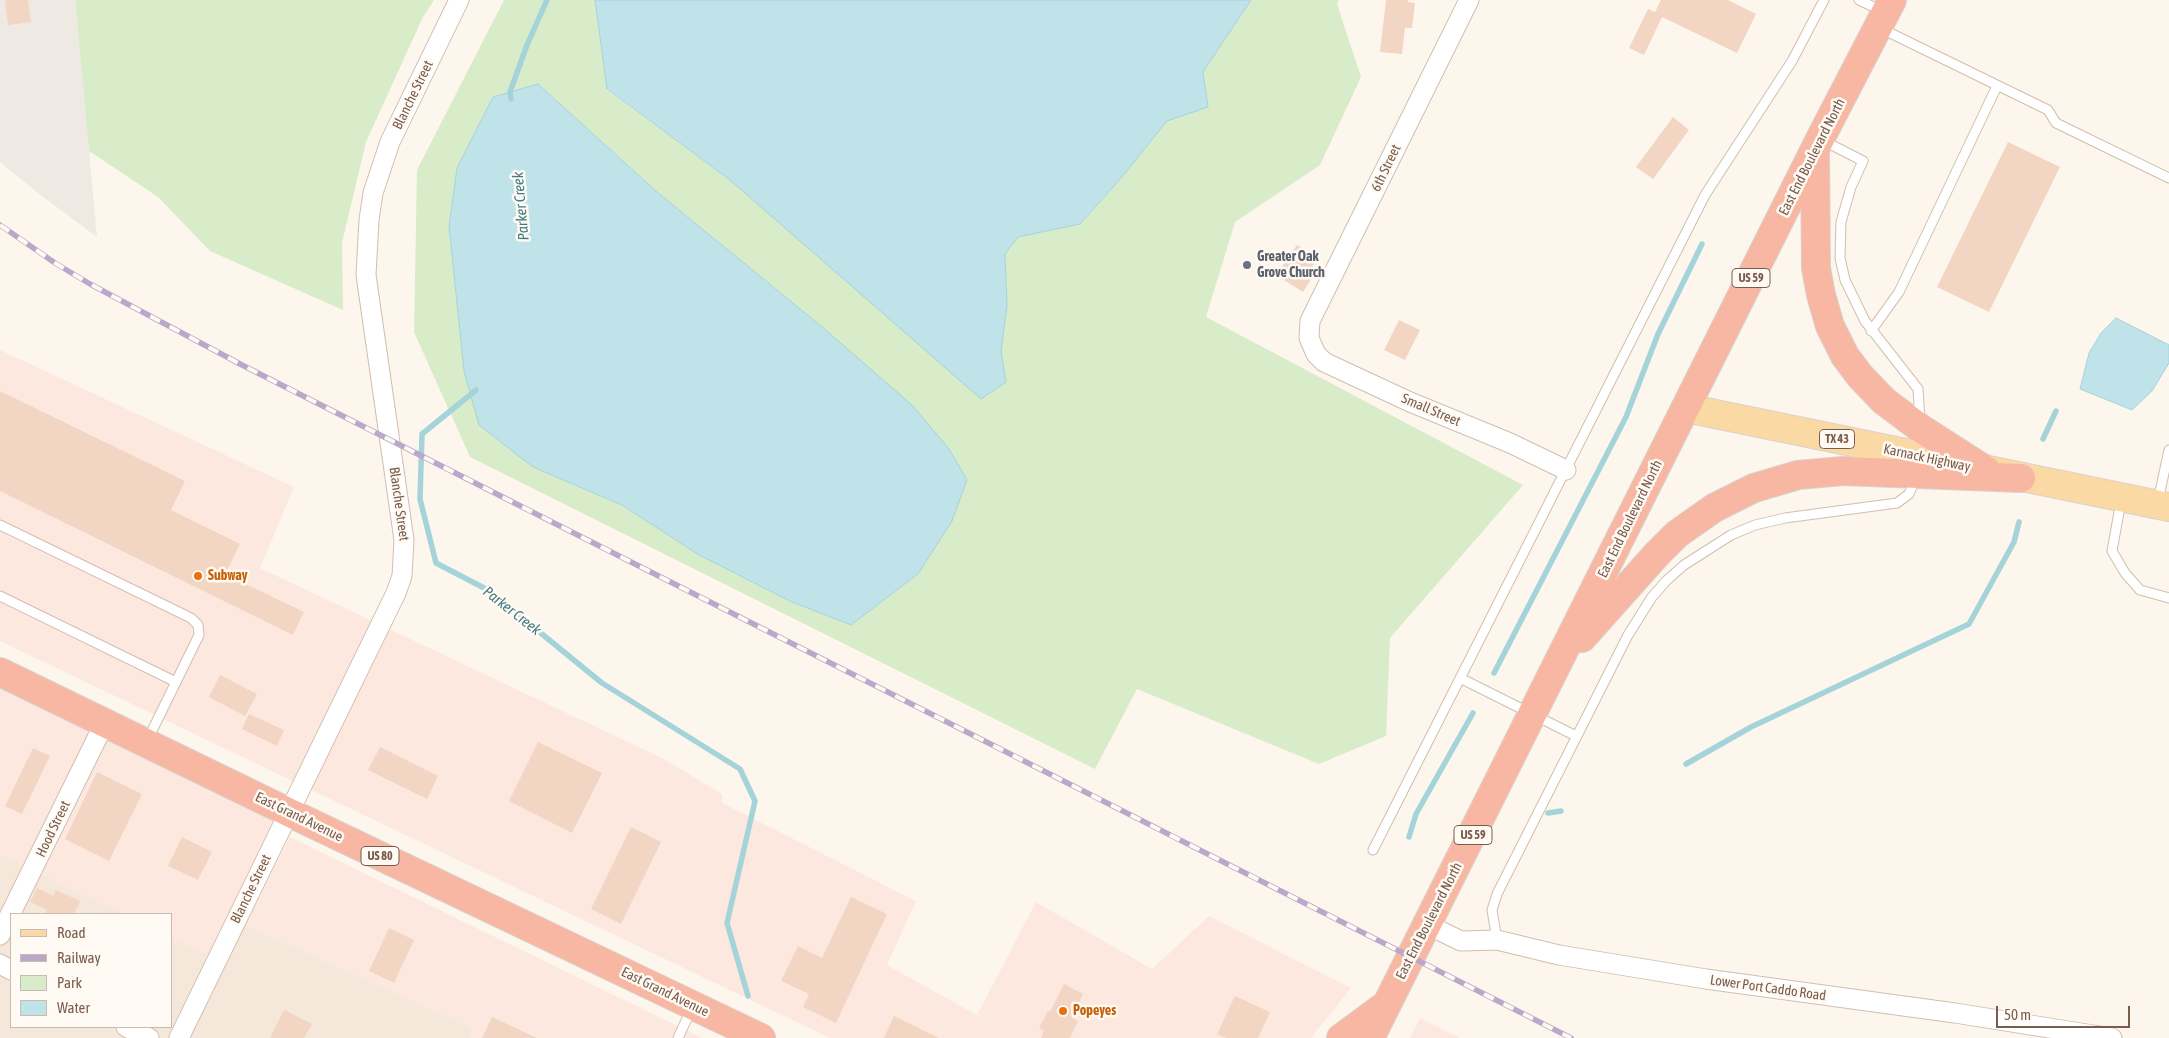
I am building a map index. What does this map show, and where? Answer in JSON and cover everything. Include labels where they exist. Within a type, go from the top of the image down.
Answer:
[{"type":"highway","name":"East End Boulevard North","points":[[1370,1038],[1818,143],[1885,13]]},
{"type":"highway","points":[[1818,143],[1816,268],[1830,326],[1845,356],[1860,376],[1884,401],[1919,449],[1987,471]]},
{"type":"highway","points":[[1557,665],[1677,534],[1714,508],[1775,481],[1798,475],[1843,471],[1919,449],[2020,478]]},
{"type":"highway","name":"East Grand Avenue","points":[[0,672],[288,812],[762,1038]]},
{"type":"highway","points":[[1341,1038],[1388,1003]]},
{"type":"highway","points":[[1378,1038],[1388,1003]]},
{"type":"main road","name":"Karnack Highway","points":[[1686,408],[1919,449]]},
{"type":"main road","name":"Karnack Highway","points":[[1987,471],[2163,506]]},
{"type":"street","name":"Blanche Street","points":[[178,1038],[396,593],[402,576],[404,540],[366,275],[369,220],[373,193],[390,142],[459,0]]},
{"type":"street","name":"6th Street","points":[[1309,338],[1310,321],[1469,0]]},
{"type":"street","name":"Small Street","points":[[1309,338],[1316,354],[1324,362],[1410,402],[1510,443],[1566,470]]},
{"type":"street","name":"Hood Street","points":[[11,913],[105,722]]},
{"type":"street","name":"Hood Street","points":[[0,935],[10,915]]},
{"type":"street","name":"Lower Port Caddo Road","points":[[1428,925],[1461,941],[1497,940],[1559,955],[1706,979],[1955,1013],[2112,1038]]},
{"type":"street","points":[[128,1028],[149,1038]]},
{"type":"lane","points":[[1373,850],[1705,195],[1792,61],[1824,0]]},
{"type":"lane","points":[[1859,0],[1885,13],[1997,86],[2048,110],[2056,123],[2169,178]]},
{"type":"lane","points":[[1871,331],[1899,292],[1997,86]]},
{"type":"lane","points":[[1497,940],[1492,910],[1497,894],[1639,615],[1666,581],[1684,565],[1732,535],[1755,526],[1785,518],[1897,503],[1909,494],[1919,449],[1918,389],[1871,331],[1854,301],[1845,280],[1840,250],[1841,222],[1845,205],[1863,161],[1818,143]]},
{"type":"lane","points":[[2163,506],[2169,450]]},
{"type":"lane","points":[[2122,498],[2112,551],[2140,590],[2169,598]]},
{"type":"lane","points":[[0,525],[191,618],[198,625],[198,635],[147,742]]},
{"type":"lane","points":[[0,596],[176,682]]},
{"type":"lane","points":[[1460,678],[1576,736]]},
{"type":"lane","points":[[678,1038],[693,1005]]},
{"type":"shaded area","points":[[0,0],[75,0],[97,237],[0,162]]},
{"type":"shaded area","points":[[0,350],[294,487],[260,568],[664,759],[722,794],[722,803],[916,901],[887,965],[977,1015],[1036,902],[1152,969],[1209,916],[1351,988],[1311,1038],[830,1038],[0,641]]},
{"type":"shaded area","points":[[0,682],[288,820],[221,961],[172,937],[172,913],[121,913],[0,855]]},
{"type":"shaded area","points":[[0,808],[246,925],[473,1028],[469,1038],[0,1038]]},
{"type":"shaded area","points":[[290,837],[702,1038],[469,1038],[473,1028],[246,925]]},
{"type":"shaded area","points":[[1420,1018],[1460,1038],[1410,1038]]},
{"type":"green space","points":[[75,0],[434,0],[423,17],[366,142],[342,243],[343,310],[210,251],[158,197],[89,151]]},
{"type":"green space","points":[[504,0],[595,0],[607,90],[1006,382],[1001,351],[1007,306],[1005,254],[1018,237],[1080,224],[1122,177],[1167,121],[1208,107],[1203,72],[1251,0],[1339,0],[1337,4],[1361,77],[1320,165],[1235,222],[1206,317],[1523,485],[1390,638],[1386,736],[1319,764],[1137,689],[1095,769],[470,457],[414,332],[417,170]],"holes":[[[538,84],[657,192],[821,326],[918,574],[851,625],[792,602],[699,555],[622,505],[533,467],[464,371],[449,226],[457,168],[493,97]]]},
{"type":"water","points":[[595,0],[1251,0],[1203,72],[1208,107],[1167,121],[1122,177],[1080,224],[1018,237],[1005,254],[1007,306],[1001,351],[1006,382],[981,399],[730,180],[607,89]]},
{"type":"water","points":[[538,84],[657,192],[821,326],[912,405],[949,449],[967,480],[952,521],[918,574],[851,625],[792,602],[699,555],[622,505],[533,467],[479,425],[464,371],[449,226],[457,168],[493,97]]},
{"type":"water","points":[[2116,318],[2169,345],[2169,363],[2152,391],[2132,410],[2080,389],[2089,353],[2101,333]]},
{"type":"building","points":[[5,0],[28,0],[31,22],[8,25]]},
{"type":"building","points":[[1386,0],[1408,0],[1408,2],[1415,3],[1412,28],[1405,28],[1402,54],[1380,52]]},
{"type":"building","points":[[1661,0],[1728,0],[1756,14],[1737,53],[1662,17],[1644,55],[1629,48],[1648,9],[1655,12]]},
{"type":"building","points":[[1673,117],[1689,130],[1653,179],[1636,167]]},
{"type":"building","points":[[2008,142],[2060,167],[1989,312],[1937,287]]},
{"type":"building","points":[[1297,245],[1318,258],[1306,276],[1311,279],[1303,292],[1276,275]]},
{"type":"building","points":[[1399,320],[1420,330],[1405,360],[1384,350]]},
{"type":"building","points":[[0,391],[185,481],[171,510],[240,544],[225,574],[304,612],[293,635],[0,491]]},
{"type":"building","points":[[220,675],[257,694],[245,716],[209,697]]},
{"type":"building","points":[[249,714],[284,730],[277,746],[242,729]]},
{"type":"building","points":[[538,742],[602,773],[572,833],[509,801]]},
{"type":"building","points":[[380,747],[438,776],[427,799],[368,770]]},
{"type":"building","points":[[33,748],[50,756],[22,814],[5,806]]},
{"type":"building","points":[[97,772],[142,794],[109,861],[65,839]]},
{"type":"building","points":[[631,827],[661,842],[621,924],[591,909]]},
{"type":"building","points":[[182,837],[212,852],[198,880],[168,866]]},
{"type":"building","points":[[37,888],[53,896],[56,890],[80,901],[74,913],[46,913],[47,910],[30,902]]},
{"type":"building","points":[[851,897],[887,914],[836,1023],[803,1007],[809,994],[781,981],[798,946],[822,958]]},
{"type":"building","points":[[389,928],[414,940],[394,983],[369,971]]},
{"type":"building","name":"Popeyes","points":[[1064,984],[1083,994],[1072,1018],[1078,1021],[1070,1038],[1041,1038],[1044,1031],[1039,1028],[1048,1011],[1050,1012]]},
{"type":"building","points":[[1235,996],[1270,1012],[1258,1038],[1226,1038],[1217,1034]]},
{"type":"building","points":[[284,1010],[312,1024],[304,1038],[270,1038]]},
{"type":"building","points":[[894,1016],[939,1038],[884,1038]]},
{"type":"building","points":[[492,1017],[537,1038],[482,1038]]},
{"type":"waterway","name":"Parker Creek","points":[[511,99],[510,92],[527,45],[547,0]]},
{"type":"waterway","points":[[1494,673],[1626,417],[1658,334],[1702,244]]},
{"type":"waterway","name":"Parker Creek","points":[[476,390],[422,434],[420,499],[436,563],[488,590],[602,683],[740,769],[755,801],[727,923],[748,996]]},
{"type":"waterway","points":[[2043,439],[2056,411]]},
{"type":"waterway","points":[[1686,764],[1751,727],[1969,624],[2014,542],[2019,522]]},
{"type":"waterway","points":[[1409,837],[1416,814],[1473,713]]},
{"type":"waterway","points":[[1548,813],[1561,811]]},
{"type":"railway","points":[[0,225],[55,263],[90,284],[242,365],[1571,1038]]},
{"type":"place","name":"Greater Oak Grove Church","points":[[1247,265]]},
{"type":"place","name":"Subway","points":[[198,576]]},
{"type":"place","name":"Popeyes","points":[[1063,1011]]}]
